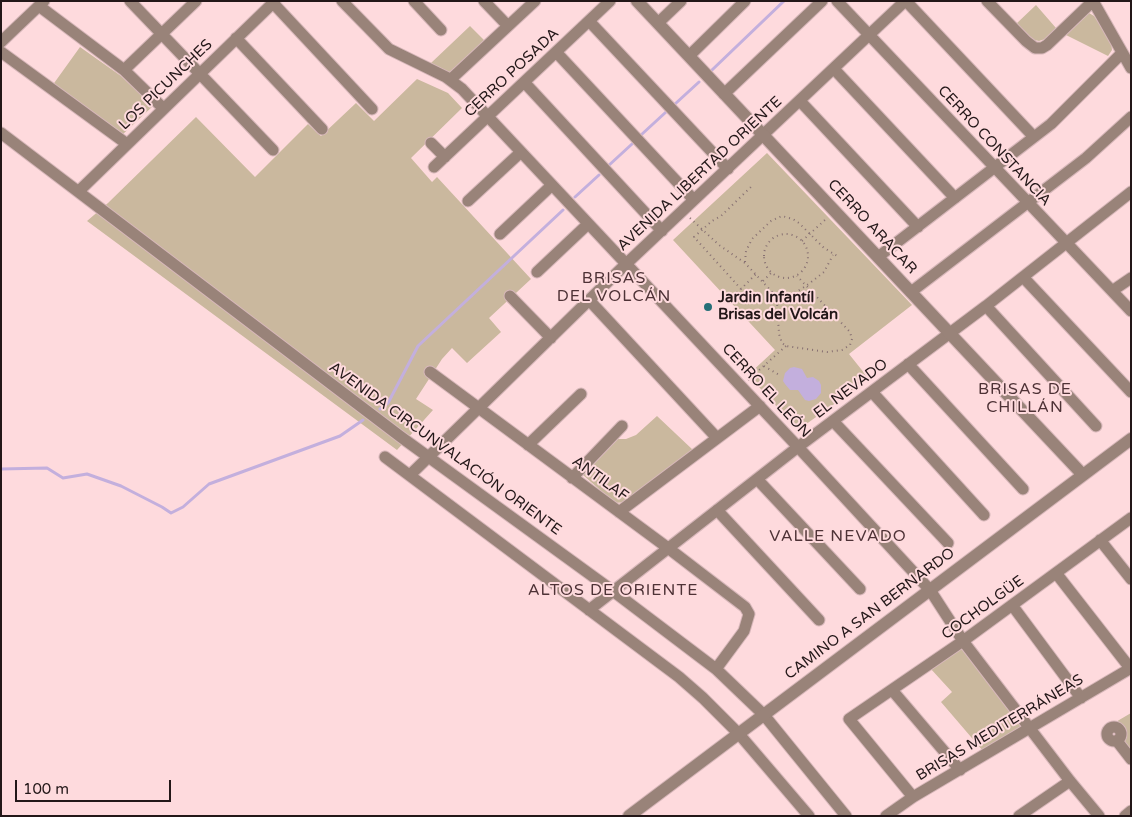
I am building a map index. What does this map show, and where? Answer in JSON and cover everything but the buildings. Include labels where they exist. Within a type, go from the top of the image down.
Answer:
[{"type":"street","points":[[130,1],[273,150]]},
{"type":"street","points":[[124,70],[196,1]]},
{"type":"street","name":"CERRO EL LEÓN","points":[[342,1],[389,49],[450,80],[462,90],[760,406],[930,590],[963,641],[1099,816]]},
{"type":"street","points":[[414,1],[441,30]]},
{"type":"street","points":[[484,1],[508,26]]},
{"type":"street","points":[[450,80],[535,1]]},
{"type":"street","name":"CERRO POSADA","points":[[434,167],[610,1]]},
{"type":"street","name":"CERRO ARACAR","points":[[637,1],[1083,475]]},
{"type":"street","points":[[658,24],[681,1]]},
{"type":"street","points":[[689,56],[745,1]]},
{"type":"street","points":[[724,94],[822,1]]},
{"type":"street","name":"CERRO CONSTANCIA","points":[[837,1],[1066,244],[1131,310]]},
{"type":"street","points":[[906,1],[1034,137]]},
{"type":"street","name":"AVENIDA LIBERTAD ORIENTE","points":[[410,475],[626,264],[906,1]]},
{"type":"street","points":[[987,1],[1026,42],[1035,48],[1042,48],[1047,45],[1093,1],[1131,68]]},
{"type":"street","points":[[274,2],[372,108]]},
{"type":"street","name":"LOS PICUNCHES","points":[[79,191],[274,2]]},
{"type":"street","points":[[1,42],[36,4],[124,70],[163,108]]},
{"type":"street","points":[[589,21],[728,169]]},
{"type":"street","points":[[236,38],[322,129]]},
{"type":"street","points":[[1,52],[127,144]]},
{"type":"street","points":[[556,52],[694,200]]},
{"type":"street","points":[[878,257],[1051,124],[1122,53]]},
{"type":"street","points":[[834,69],[955,198]]},
{"type":"street","points":[[524,82],[662,231]]},
{"type":"street","points":[[800,101],[918,226]]},
{"type":"street","points":[[911,292],[1086,158],[1131,117]]},
{"type":"street","name":"AVENIDA CIRCUNVALACIÓN ORIENTE","points":[[1,133],[429,457],[613,591],[716,669],[764,715],[846,816]]},
{"type":"street","points":[[431,143],[445,157]]},
{"type":"street","points":[[468,201],[520,152]]},
{"type":"street","points":[[500,234],[552,185]]},
{"type":"street","name":"EL NEVADO","points":[[589,610],[798,447],[986,306],[1131,192]]},
{"type":"street","points":[[537,272],[588,224]]},
{"type":"street","points":[[1023,277],[1131,392]]},
{"type":"street","points":[[1112,291],[1131,278]]},
{"type":"street","points":[[510,296],[550,338]]},
{"type":"street","points":[[589,300],[718,438]]},
{"type":"street","points":[[986,306],[1096,426]]},
{"type":"street","points":[[908,364],[1023,489]]},
{"type":"street","name":"ANTILAF","points":[[430,372],[745,607],[749,614],[744,631],[716,669]]},
{"type":"street","points":[[872,392],[984,515]]},
{"type":"street","points":[[528,445],[581,394]]},
{"type":"street","points":[[619,512],[760,406]]},
{"type":"street","points":[[833,421],[948,543]]},
{"type":"street","points":[[572,478],[622,426]]},
{"type":"street","name":"CAMINO A SAN BERNARDO","points":[[629,816],[1131,439]]},
{"type":"street","points":[[385,457],[679,677],[704,698],[739,734],[809,816]]},
{"type":"street","points":[[757,479],[860,590]]},
{"type":"street","points":[[718,510],[819,620]]},
{"type":"street","name":"COCHOLGÜE","points":[[913,797],[849,719],[963,641],[1131,518]]},
{"type":"street","points":[[1100,540],[1131,579]]},
{"type":"street","points":[[1056,573],[1130,668]]},
{"type":"street","points":[[1012,605],[1080,698]]},
{"type":"street","name":"BRISAS MEDITERRÁNEAS","points":[[886,816],[913,797],[1130,668]]},
{"type":"street","points":[[892,690],[960,770]]},
{"type":"street","points":[[1117,741],[1131,759]]},
{"type":"street","points":[[1019,816],[1070,781]]},
{"type":"street","points":[[1125,816],[1131,811]]},
{"type":"path","points":[[742,289],[694,237],[721,216],[753,185]]},
{"type":"path","points":[[683,211],[701,230],[744,263],[773,293],[776,299],[779,334],[782,343],[786,346],[827,352],[842,350],[850,344],[852,339],[850,332],[797,276]]},
{"type":"path","points":[[802,241],[835,212]]},
{"type":"path","points":[[744,263],[746,251],[752,239],[771,221],[782,216],[793,219],[839,258]]},
{"type":"path","points":[[787,234],[802,241],[808,251],[808,259],[806,266],[797,276],[782,278],[771,273],[765,264],[764,257],[768,243],[780,235],[787,234]]},
{"type":"path","points":[[776,299],[786,298],[824,272],[833,254]]},
{"type":"path","points":[[763,281],[771,273]]},
{"type":"path","points":[[730,300],[756,274]]},
{"type":"path","points":[[741,386],[786,346]]},
{"type":"path","points":[[764,366],[781,376]]},
{"type":"shaded area","points":[[1036,5],[1056,28],[1045,39],[1039,41],[1030,39],[1016,24]]},
{"type":"shaded area","points":[[1089,13],[1094,16],[1111,41],[1112,50],[1108,56],[1066,35]]},
{"type":"shaded area","points":[[470,26],[485,41],[450,74],[431,63]]},
{"type":"shaded area","points":[[80,47],[121,76],[153,106],[122,135],[52,86]]},
{"type":"shaded area","points":[[417,79],[448,93],[462,108],[411,158],[432,182],[437,177],[531,279],[489,318],[501,332],[467,363],[452,348],[442,359],[416,399],[433,410],[397,450],[87,221],[196,117],[255,177],[308,124],[321,136],[356,103],[374,121]]},
{"type":"shaded area","points":[[767,153],[912,305],[849,354],[869,379],[798,430],[748,375],[775,350],[673,240]]},
{"type":"shaded area","points":[[794,367],[802,369],[807,378],[813,377],[819,381],[821,393],[816,399],[805,400],[798,390],[790,390],[785,384],[783,381],[785,373]]},
{"type":"shaded area","points":[[657,416],[693,450],[626,502],[615,503],[583,475],[618,439],[626,439],[636,435]]},
{"type":"shaded area","points":[[962,646],[1026,726],[983,751],[941,702],[952,692],[930,668]]},
{"type":"shaded area","points":[[1131,713],[1131,752],[1122,742],[1125,732],[1121,726],[1114,723]]},
{"type":"waterway","points":[[712,70],[784,1]]},
{"type":"waterway","points":[[675,104],[699,82]]},
{"type":"waterway","points":[[641,135],[666,112]]},
{"type":"waterway","points":[[607,167],[632,144]]},
{"type":"waterway","points":[[575,197],[599,175]]},
{"type":"waterway","points":[[380,409],[388,403],[418,346],[563,210]]},
{"type":"waterway","points":[[1,469],[47,468],[63,478],[87,474],[121,486],[171,513],[183,507],[209,484],[340,436],[363,420]]},
{"type":"place","name":"Jardin Infantíl Brisas del Volcán","points":[[708,307]]},
{"type":"district","name":"BRISAS DEL VOLCÁN","points":[[614,288]]},
{"type":"district","name":"BRISAS DE CHILLÁN","points":[[1025,399]]},
{"type":"district","name":"VALLE NEVADO","points":[[838,537]]},
{"type":"district","name":"ALTOS DE ORIENTE","points":[[613,591]]}]
